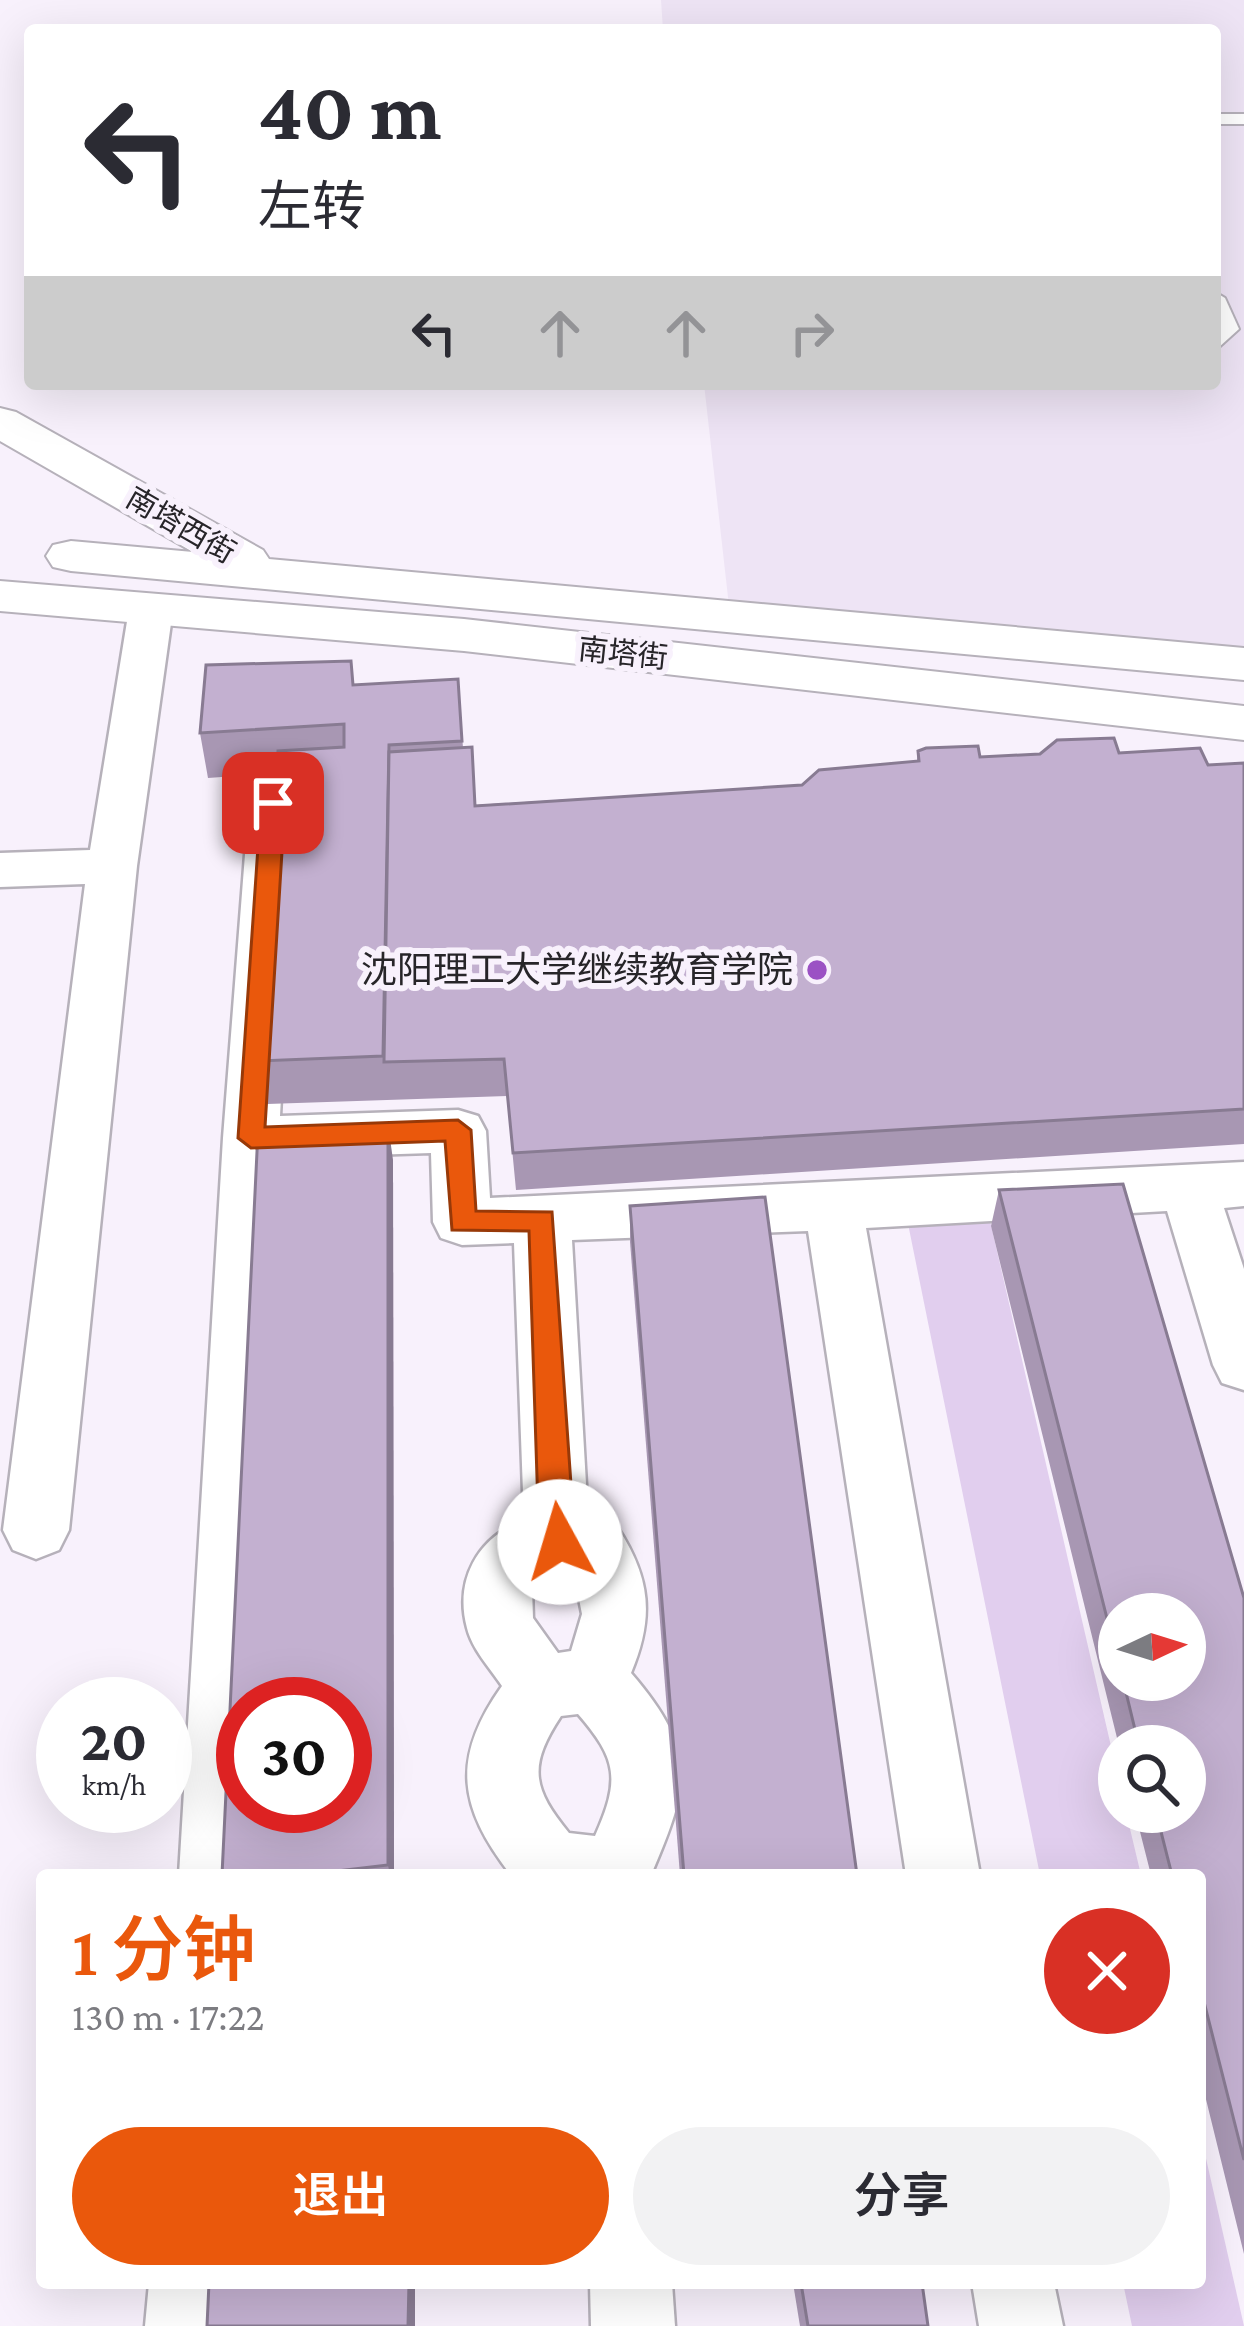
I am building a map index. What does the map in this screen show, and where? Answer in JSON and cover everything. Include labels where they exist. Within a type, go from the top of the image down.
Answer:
[{"type":"street","name":"南塔西街","points":[[0,422],[363,628]]},
{"type":"street","name":"南塔街","points":[[0,550],[1244,664]]},
{"type":"street","name":"南塔街","points":[[0,596],[464,634],[1244,723]]},
{"type":"street","points":[[36,1530],[112,866],[151,609]]},
{"type":"street","points":[[216,1869],[251,1138],[273,803]]},
{"type":"street","points":[[0,870],[112,866]]},
{"type":"street","points":[[251,1138],[458,1130],[462,1222],[833,1208],[1216,1186],[1244,1365]]},
{"type":"street","points":[[833,1208],[942,1869]]},
{"type":"street","points":[[542,1220],[554,1508],[560,1542]]},
{"type":"street","points":[[577,1869],[506,1811],[504,1741],[568,1683],[616,1628],[614,1574],[595,1549],[560,1542],[530,1547],[498,1577],[500,1628],[568,1683],[621,1711],[649,1769],[633,1832],[587,1869]]},
{"type":"street","points":[[188,2326],[190,2289]]},
{"type":"street","points":[[631,2289],[633,2326]]},
{"type":"street","points":[[1014,2289],[1021,2326]]},
{"type":"shaded area","points":[[661,0],[1244,0],[1244,664],[730,615],[705,390],[1221,390],[1221,24],[663,24]]},
{"type":"shaded area","points":[[985,1199],[1106,1725],[1098,1725],[1098,1833],[1131,1833],[1140,1869],[1039,1869],[904,1204]]},
{"type":"shaded area","points":[[1206,2158],[1244,2326],[1132,2326],[1124,2289],[1206,2289]]},
{"type":"building","points":[[351,661],[353,685],[458,679],[462,741],[389,745],[383,1056],[259,1061],[278,751],[344,747],[344,724],[200,733],[206,665]]},
{"type":"building","name":"沈阳理工大学继续教育学院","points":[[1114,738],[1119,753],[1200,748],[1208,765],[1244,763],[1244,1109],[513,1153],[504,1059],[384,1062],[389,752],[472,747],[475,806],[802,785],[819,770],[919,761],[918,751],[926,748],[978,746],[980,757],[1040,754],[1057,740]]},
{"type":"building","points":[[388,1124],[388,1865],[222,1869],[224,1833],[372,1833],[372,1677],[232,1677],[258,1131]]},
{"type":"building","points":[[1123,1184],[1244,1598],[1244,2160],[1206,2010],[1206,1869],[1170,1869],[1161,1833],[1206,1833],[1206,1725],[1134,1725],[1128,1701],[1206,1701],[1206,1593],[1101,1593],[999,1190]]},
{"type":"building","points":[[765,1197],[856,1869],[684,1869],[630,1206]]},
{"type":"building","points":[[209,2289],[409,2289],[408,2326],[207,2326]]},
{"type":"building","points":[[802,2289],[923,2289],[928,2326],[808,2326]]},
{"type":"place","name":"沈阳理工大学继续教育学院","points":[[817,970]]},
{"type":"route","points":[[273,803],[251,1138],[458,1130],[462,1222],[542,1220],[554,1508],[560,1542]]}]
